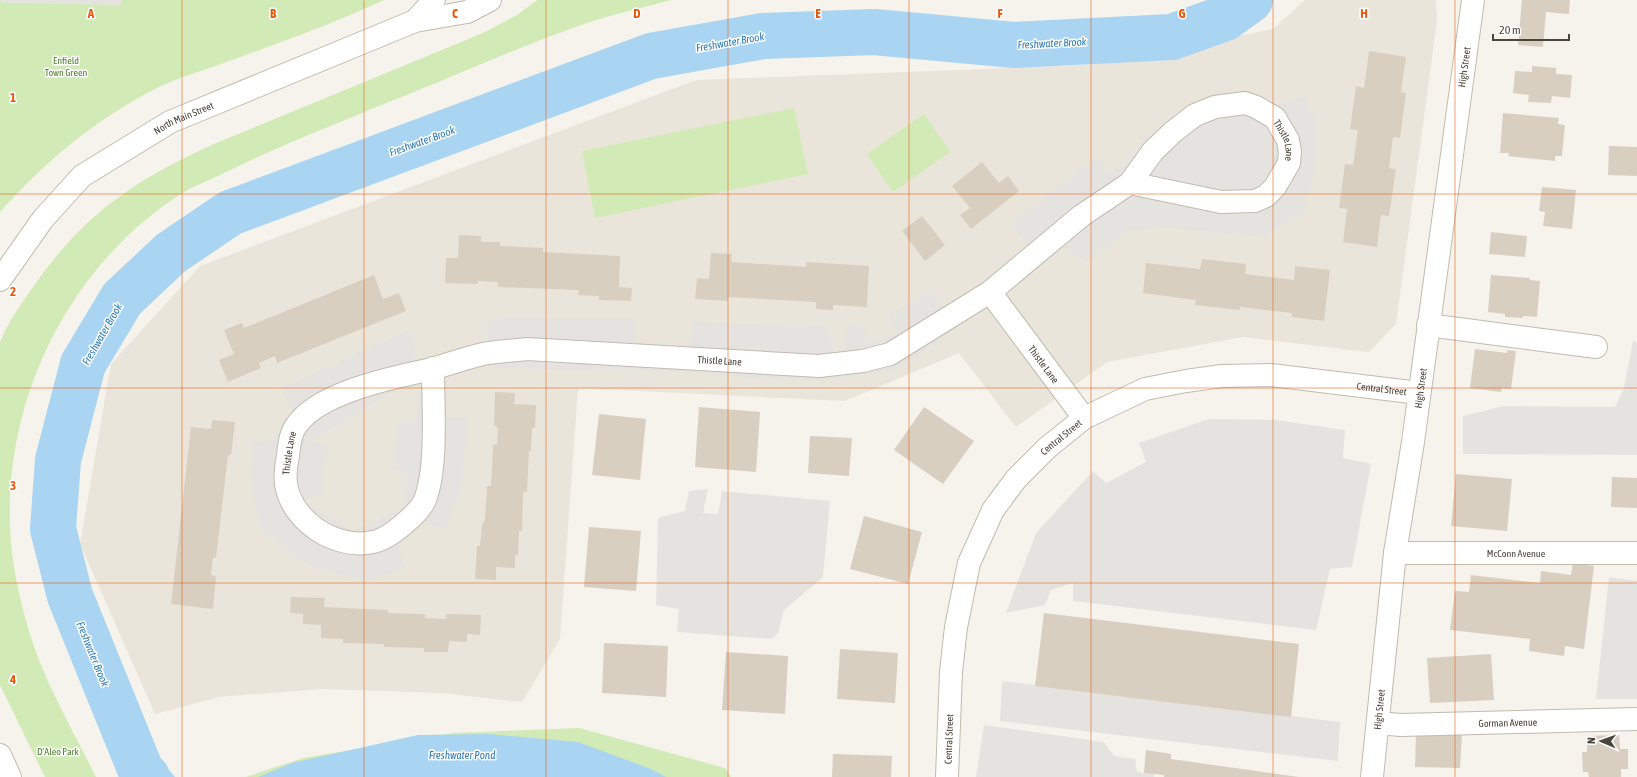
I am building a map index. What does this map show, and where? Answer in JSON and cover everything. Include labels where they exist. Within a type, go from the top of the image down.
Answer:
[{"type":"street","name":"North Main Street","points":[[415,21],[434,0]]},
{"type":"street","name":"North Main Street","points":[[0,280],[43,219],[82,176],[170,122],[415,21],[467,12],[490,0]]},
{"type":"street","name":"High Street","points":[[1372,777],[1395,553],[1419,393],[1473,0]]},
{"type":"street","name":"Thistle Lane","points":[[433,368],[433,445],[429,489],[423,504],[414,515],[400,527],[375,542],[346,542],[329,536],[314,528],[301,516],[291,501],[286,485],[285,470],[290,440],[296,426],[319,405],[384,379],[485,354],[527,349],[819,366],[863,361],[890,354],[990,292],[1081,216],[1130,183],[1153,151],[1173,132],[1195,116],[1215,107],[1245,103],[1256,107],[1275,118],[1288,140],[1290,152],[1289,163],[1275,187],[1266,196],[1255,202],[1221,202],[1130,183]]},
{"type":"street","name":"Thistle Lane","points":[[990,292],[1084,418]]},
{"type":"street","points":[[1428,325],[1596,347]]},
{"type":"street","name":"Central Street","points":[[946,777],[951,672],[956,627],[969,563],[993,510],[1016,479],[1047,448],[1084,418],[1145,389],[1186,381],[1222,376],[1271,375],[1419,393]]},
{"type":"street","name":"McConn Avenue","points":[[1395,553],[1637,553]]},
{"type":"street","name":"Gorman Avenue","points":[[1378,723],[1402,725],[1637,718]]},
{"type":"street","points":[[0,755],[10,777]]},
{"type":"shaded area","points":[[0,0],[122,0],[122,5],[3,3]]},
{"type":"shaded area","points":[[1305,0],[1436,0],[1437,21],[1396,324],[1369,352],[1243,337],[1107,362],[1016,427],[959,353],[845,401],[578,388],[560,639],[522,702],[441,693],[321,689],[219,697],[155,714],[80,544],[111,364],[200,266],[696,80],[1091,65],[1273,29]]},
{"type":"shaded area","points":[[1220,90],[1273,106],[1303,96],[1317,123],[1317,164],[1302,213],[1264,237],[1172,228],[1130,230],[1087,261],[1062,248],[1041,265],[1011,223],[1097,157],[1107,173],[1123,165],[1153,135]]},
{"type":"shaded area","points":[[929,291],[960,326],[895,371],[809,381],[656,371],[494,368],[488,336],[488,318],[634,319],[637,343],[689,346],[694,322],[828,327],[835,355],[844,355],[848,324],[862,322],[869,343],[897,334],[889,315]]},
{"type":"shaded area","points":[[410,329],[417,353],[400,388],[309,442],[329,444],[321,494],[302,502],[353,531],[404,507],[409,475],[394,469],[395,421],[416,422],[417,390],[447,390],[446,418],[468,417],[461,487],[446,529],[425,523],[398,546],[406,568],[368,581],[322,570],[296,559],[259,526],[250,478],[252,442],[272,439],[294,414],[281,389]]},
{"type":"shaded area","points":[[1633,341],[1637,342],[1637,455],[1463,454],[1463,416],[1504,406],[1615,407],[1624,388]]},
{"type":"shaded area","points":[[1209,419],[1276,420],[1345,430],[1343,458],[1371,464],[1352,567],[1330,569],[1316,630],[1073,601],[1073,583],[1051,590],[1045,605],[1006,613],[1036,533],[1093,471],[1106,483],[1146,462],[1139,443]]},
{"type":"shaded area","points":[[708,489],[703,513],[718,514],[722,491],[830,501],[823,577],[784,610],[778,633],[772,639],[677,632],[679,609],[656,605],[658,518],[685,511],[689,491]]},
{"type":"shaded area","points":[[1609,577],[1637,581],[1637,699],[1596,699]]},
{"type":"shaded area","points":[[1002,681],[1340,722],[1338,761],[1000,721]]},
{"type":"shaded area","points":[[984,725],[1104,742],[1114,756],[1135,759],[1137,772],[1154,774],[1154,777],[976,777]]},
{"type":"green space","name":"Enfield Town Green","points":[[0,0],[384,0],[282,42],[178,79],[131,102],[90,129],[53,159],[17,193],[0,212]]},
{"type":"green space","name":"D'Aleo Park","points":[[537,0],[671,0],[597,20],[523,47],[294,141],[192,188],[184,192],[144,221],[109,255],[78,294],[53,336],[33,381],[19,428],[11,477],[10,526],[12,552],[16,579],[25,618],[35,650],[51,687],[96,777],[45,777],[0,685],[0,342],[15,313],[52,261],[72,239],[92,219],[135,186],[185,158],[214,144],[483,33],[517,15]]},
{"type":"green space","points":[[794,108],[808,174],[595,218],[582,151]]},
{"type":"green space","points":[[924,114],[950,152],[893,192],[867,154]]},
{"type":"green space","name":"Freshwater Pond","points":[[579,728],[725,768],[731,777],[246,777],[303,758],[453,733]]},
{"type":"water","name":"Freshwater Pond","points":[[489,734],[578,742],[651,769],[666,777],[258,777],[292,763],[418,735]]},
{"type":"water","points":[[162,762],[175,777],[129,777]]},
{"type":"building","points":[[1522,0],[1570,0],[1569,14],[1546,12],[1543,47],[1518,45]]},
{"type":"building","points":[[1369,51],[1406,57],[1401,92],[1406,93],[1400,138],[1393,137],[1389,168],[1396,169],[1389,216],[1381,215],[1377,247],[1343,242],[1347,209],[1339,208],[1345,164],[1353,165],[1358,130],[1350,129],[1356,86],[1364,88]]},
{"type":"building","points":[[1532,66],[1556,68],[1556,74],[1572,75],[1570,98],[1552,96],[1551,103],[1528,102],[1529,95],[1513,93],[1515,71],[1532,72]]},
{"type":"building","points":[[1503,113],[1559,118],[1558,124],[1565,125],[1562,156],[1555,156],[1555,161],[1508,156],[1509,153],[1500,153]]},
{"type":"building","points":[[1609,146],[1637,147],[1637,176],[1608,175]]},
{"type":"building","points":[[982,162],[999,183],[1008,176],[1019,191],[971,229],[960,215],[970,208],[952,186]]},
{"type":"building","points":[[1542,187],[1576,190],[1572,229],[1543,226],[1545,212],[1539,211]]},
{"type":"building","points":[[922,216],[945,245],[925,261],[902,231]]},
{"type":"building","points":[[1491,232],[1527,236],[1525,257],[1489,254]]},
{"type":"building","points":[[459,235],[481,236],[481,242],[500,242],[500,246],[543,248],[543,252],[620,256],[619,287],[632,288],[631,301],[599,300],[599,296],[578,295],[579,290],[498,287],[498,282],[478,281],[478,284],[445,283],[446,258],[458,258]]},
{"type":"building","points":[[711,253],[732,254],[731,262],[806,267],[806,262],[869,266],[867,307],[833,305],[833,310],[816,309],[816,302],[728,297],[728,301],[695,299],[697,278],[709,279]]},
{"type":"building","points":[[1202,259],[1246,264],[1245,274],[1294,280],[1295,266],[1330,270],[1324,321],[1292,317],[1292,313],[1240,307],[1240,310],[1195,305],[1196,300],[1143,293],[1146,263],[1200,269]]},
{"type":"building","points":[[374,275],[383,299],[399,293],[406,311],[277,363],[275,356],[259,363],[261,368],[228,382],[219,360],[234,354],[224,330],[242,323],[244,328]]},
{"type":"building","points":[[1491,275],[1530,278],[1529,280],[1540,281],[1537,317],[1505,317],[1505,314],[1488,312]]},
{"type":"building","points":[[1475,349],[1507,353],[1507,350],[1516,351],[1511,389],[1502,388],[1501,392],[1470,388]]},
{"type":"building","points":[[495,392],[515,393],[514,404],[536,405],[535,428],[532,428],[527,492],[523,492],[522,531],[519,531],[518,555],[515,555],[515,568],[496,567],[496,580],[475,579],[477,546],[480,546],[482,525],[485,520],[487,486],[491,486],[493,445],[497,445],[498,428],[494,425]]},
{"type":"building","points":[[699,407],[760,412],[756,472],[695,467]]},
{"type":"building","points":[[924,407],[974,441],[943,484],[894,450]]},
{"type":"building","points":[[599,414],[646,419],[640,480],[592,475]]},
{"type":"building","points":[[212,420],[235,422],[231,455],[228,455],[216,558],[213,557],[211,575],[216,576],[213,609],[171,604],[191,427],[211,429]]},
{"type":"building","points":[[810,436],[852,438],[849,476],[808,473]]},
{"type":"building","points":[[1456,474],[1512,479],[1507,531],[1451,526]]},
{"type":"building","points":[[1612,477],[1637,478],[1637,508],[1611,507]]},
{"type":"building","points":[[864,516],[922,532],[908,584],[850,569]]},
{"type":"building","points":[[589,527],[641,531],[636,591],[584,587]]},
{"type":"building","points":[[1573,563],[1594,566],[1584,649],[1565,646],[1564,656],[1529,651],[1530,639],[1450,630],[1455,591],[1469,592],[1471,575],[1540,583],[1541,571],[1571,575]]},
{"type":"building","points":[[291,597],[325,598],[324,607],[388,610],[388,613],[425,614],[425,618],[446,619],[446,614],[481,615],[480,635],[467,634],[467,642],[449,641],[448,652],[424,652],[424,648],[384,647],[384,644],[343,643],[343,639],[321,638],[321,625],[303,624],[303,614],[290,613]]},
{"type":"building","points":[[1044,613],[1299,644],[1291,717],[1035,686]]},
{"type":"building","points":[[604,643],[668,646],[666,697],[602,693]]},
{"type":"building","points":[[840,649],[898,653],[895,703],[837,699]]},
{"type":"building","points":[[726,652],[788,656],[785,714],[722,710]]},
{"type":"building","points":[[1491,654],[1494,700],[1430,703],[1427,658]]},
{"type":"building","points":[[1416,733],[1462,735],[1460,768],[1415,767]]},
{"type":"building","points":[[1619,735],[1620,749],[1628,749],[1628,769],[1621,769],[1621,777],[1589,777],[1588,772],[1583,772],[1582,752],[1587,752],[1587,736]]},
{"type":"building","points":[[1146,750],[1171,754],[1171,759],[1299,777],[1164,777],[1164,775],[1144,773]]},
{"type":"building","points":[[833,754],[892,756],[891,777],[832,777]]},
{"type":"waterway","name":"Freshwater Brook","points":[[147,777],[141,771],[70,596],[53,529],[58,460],[83,364],[122,299],[171,253],[230,213],[651,56],[763,36],[874,32],[1014,45],[1172,37],[1225,18],[1250,0]]}]
